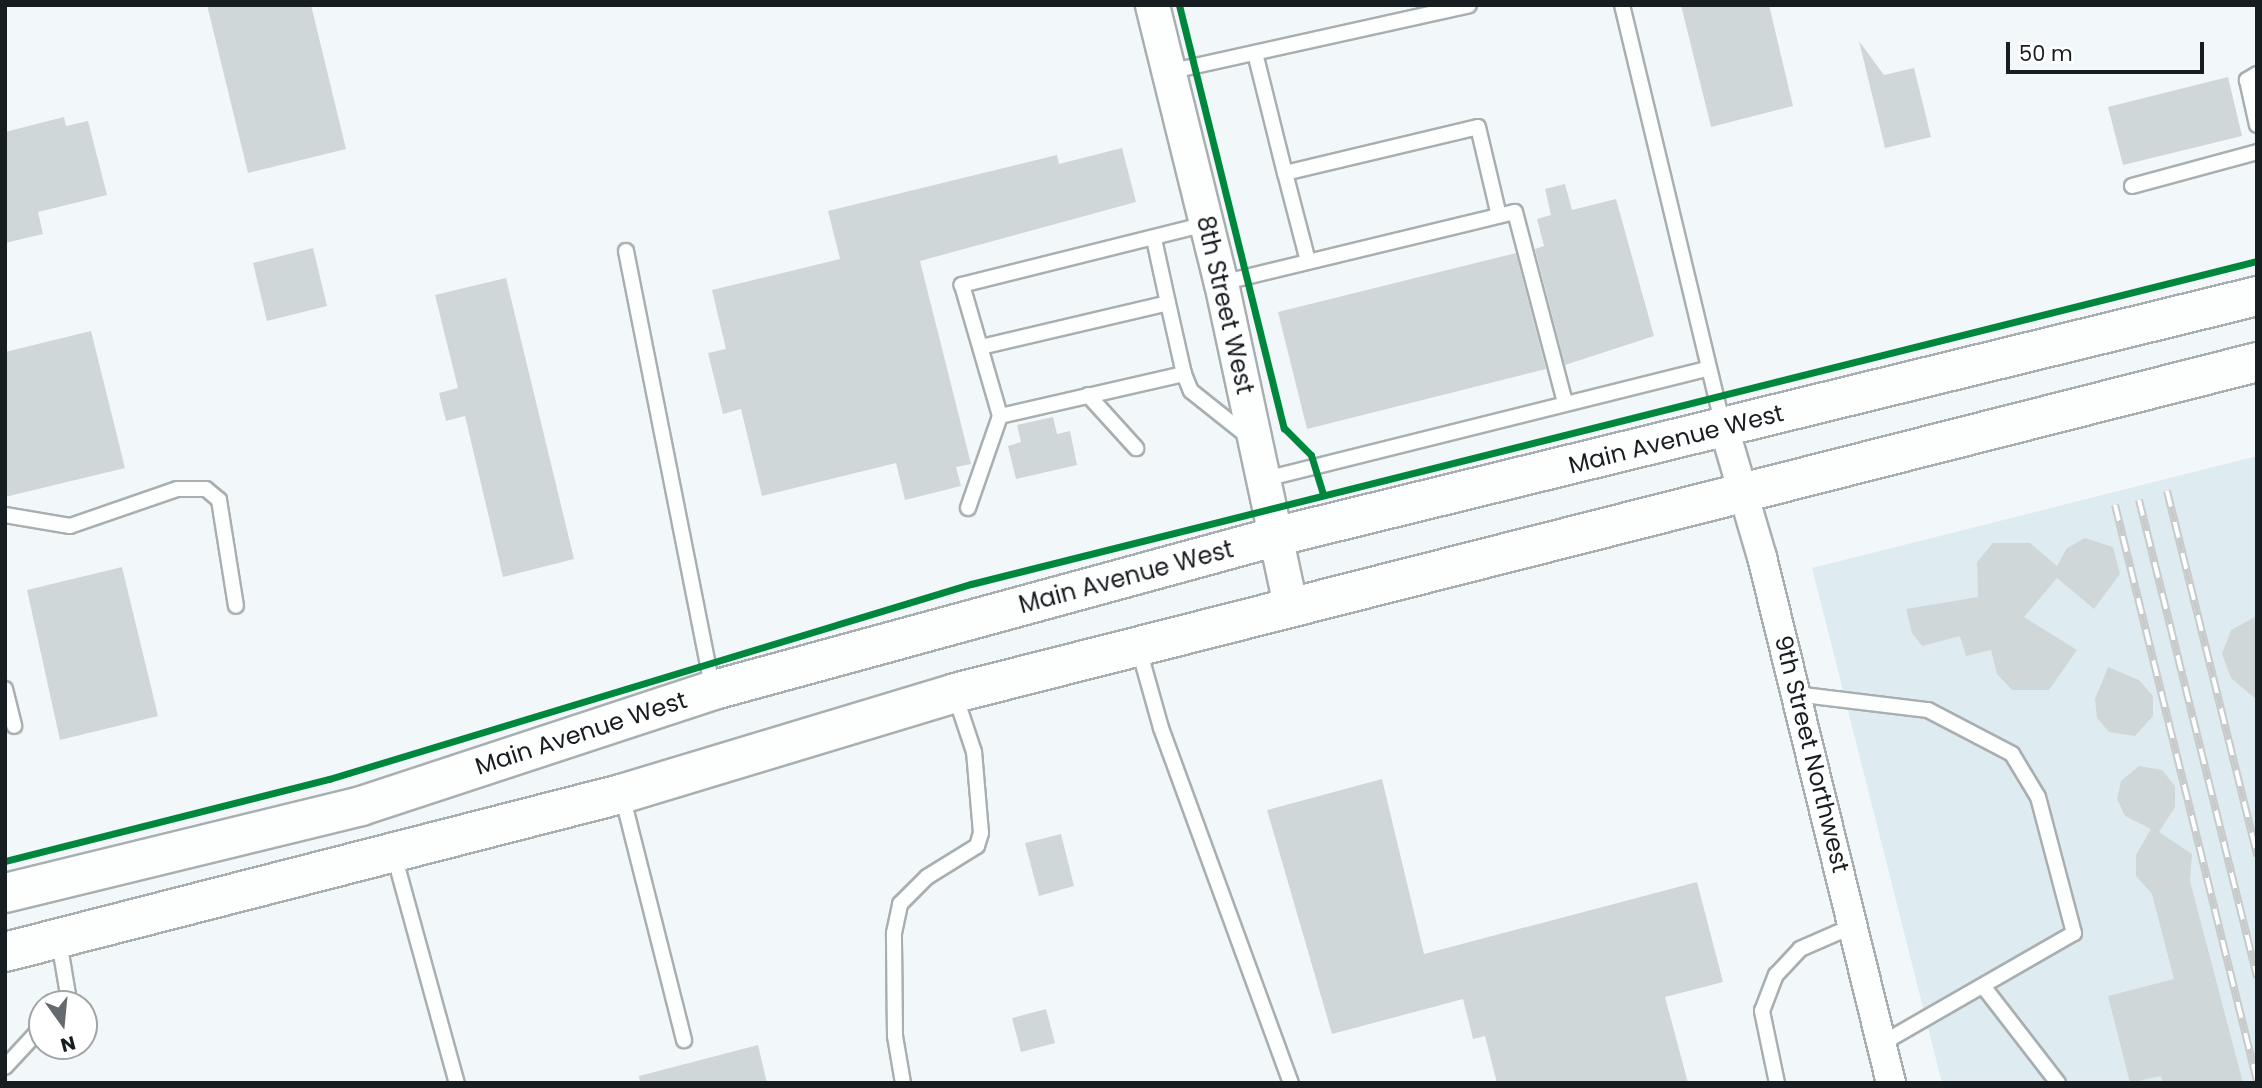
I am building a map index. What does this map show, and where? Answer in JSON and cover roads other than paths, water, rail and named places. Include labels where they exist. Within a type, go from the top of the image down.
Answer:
[{"type":"main road","name":"Main Avenue West","points":[[5,893],[361,806],[714,690],[1278,536],[2257,296]]},
{"type":"main road","points":[[5,952],[621,794],[955,693],[1138,645],[2257,362]]},
{"type":"street","name":"8th Street West","points":[[1152,5],[1221,283],[1278,536],[1290,606]]},
{"type":"street","name":"9th Street Northwest","points":[[1724,428],[1855,925],[1891,1083]]},
{"type":"lane","points":[[1168,72],[1469,5]]},
{"type":"lane","points":[[1622,5],[1705,369],[1724,428]]},
{"type":"lane","points":[[1255,53],[1308,261]]},
{"type":"lane","points":[[2257,74],[2247,80],[2257,125]]},
{"type":"lane","points":[[1285,173],[1478,127],[1499,216]]},
{"type":"lane","points":[[2132,186],[2257,152]]},
{"type":"lane","points":[[1221,283],[1514,212],[1565,403]]},
{"type":"lane","points":[[968,508],[1000,416],[962,285],[1206,225]]},
{"type":"lane","points":[[1154,239],[1184,373],[1211,410],[1256,442]]},
{"type":"lane","points":[[626,251],[714,690]]},
{"type":"lane","points":[[981,347],[1168,303]]},
{"type":"lane","points":[[1265,480],[1705,369]]},
{"type":"lane","points":[[1000,416],[1184,373]]},
{"type":"lane","points":[[1088,395],[1136,447]]},
{"type":"lane","points":[[5,515],[70,526],[177,489],[206,489],[219,500],[236,606]]},
{"type":"lane","points":[[1138,645],[1161,728],[1291,1083]]},
{"type":"lane","points":[[5,689],[14,726]]},
{"type":"lane","points":[[903,1083],[895,1023],[900,904],[927,877],[977,846],[981,833],[974,752],[955,693]]},
{"type":"lane","points":[[1795,694],[1928,710],[2012,754],[2038,797],[2074,933],[1881,1044]]},
{"type":"lane","points":[[621,794],[684,1040]]},
{"type":"lane","points":[[393,852],[457,1083]]},
{"type":"lane","points":[[1777,1083],[1762,1011],[1776,975],[1800,948],[1855,925]]},
{"type":"lane","points":[[58,938],[67,990]]},
{"type":"lane","points":[[1983,986],[2058,1083]]},
{"type":"lane","points":[[5,1067],[28,1042]]},
{"type":"railway","points":[[2167,491],[2257,856]]},
{"type":"railway","points":[[2139,500],[2257,978]]},
{"type":"railway","points":[[2115,505],[2257,1081]]}]
